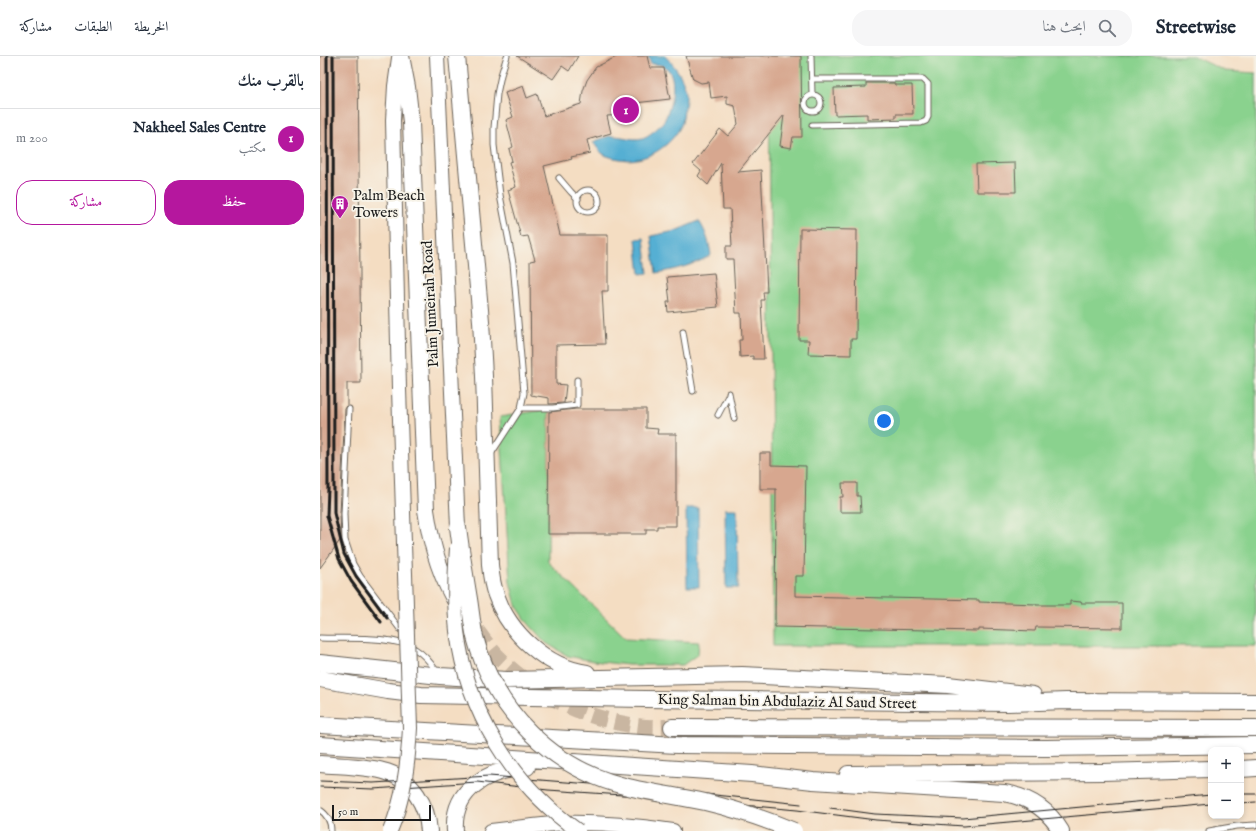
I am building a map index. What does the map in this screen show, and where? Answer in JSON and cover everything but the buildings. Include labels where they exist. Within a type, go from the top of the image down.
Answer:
[{"type":"main road","points":[[390,831],[402,794],[408,762],[410,728],[399,389],[393,120],[395,86],[400,56]]},
{"type":"main road","points":[[400,56],[408,87],[411,122],[426,510],[433,548],[444,577],[455,600],[477,631]]},
{"type":"main road","name":"Palm Jumeirah Road","points":[[437,56],[458,527],[455,605],[461,655],[475,703],[492,736],[512,768],[528,788],[546,806],[578,831]]},
{"type":"main road","points":[[457,56],[477,267],[484,376],[491,572],[496,595],[510,622],[530,645],[542,654],[555,662],[584,672],[622,677]]},
{"type":"main road","points":[[458,527],[475,637],[482,658],[490,679],[502,699],[530,734],[547,749],[566,761],[605,781],[732,809],[794,831]]},
{"type":"main road","points":[[320,663],[440,676],[507,680],[742,675],[948,685],[1066,701]]},
{"type":"main road","name":"King Salman bin Abdulaziz Al Saud Street","points":[[320,678],[388,691],[421,695],[984,703],[1066,701],[1256,702]]},
{"type":"main road","points":[[320,726],[677,745],[1046,748],[1256,745]]},
{"type":"main road","points":[[672,727],[1256,728]]},
{"type":"main road","points":[[320,745],[752,774],[813,781],[1004,793],[1028,799],[1048,814],[1061,831]]},
{"type":"main road","points":[[456,831],[455,822],[460,804],[466,793],[477,782],[489,776],[520,768],[577,763]]},
{"type":"main road","points":[[320,764],[387,772],[403,780],[411,786],[424,807],[428,818],[429,831]]},
{"type":"main road","points":[[1244,769],[1256,768]]},
{"type":"main road","points":[[752,774],[1095,772],[1208,769]]},
{"type":"main road","points":[[491,831],[565,823],[603,823],[641,826],[673,831]]},
{"type":"lane","points":[[487,460],[521,408],[524,393],[515,281],[510,245],[500,195],[495,150],[494,128],[497,94],[507,56]]},
{"type":"lane","points":[[811,56],[812,94]]},
{"type":"lane","points":[[812,79],[923,80],[928,84],[928,117],[926,121],[921,123],[812,125]]},
{"type":"lane","points":[[559,178],[578,198],[579,206],[585,211],[593,210],[598,205],[598,197],[593,191],[586,190],[579,195],[578,198]]},
{"type":"lane","points":[[683,332],[693,391]]},
{"type":"lane","points":[[521,408],[553,408],[578,405],[578,380]]},
{"type":"lane","points":[[718,415],[729,393],[734,418]]},
{"type":"lane","points":[[349,409],[344,514],[346,540],[349,552],[360,576],[414,648],[429,660],[440,676]]},
{"type":"lane","points":[[320,638],[378,639],[397,641],[414,648]]},
{"type":"lane","points":[[320,810],[328,818],[331,825],[331,831]]},
{"type":"lane","points":[[1209,831],[1237,829],[1256,825]]},
{"type":"green space","points":[[769,56],[1193,56],[1225,71],[1256,73],[1256,646],[773,646]]},
{"type":"green space","points":[[549,409],[548,562],[626,638],[699,642],[698,654],[683,665],[628,665],[593,661],[568,656],[546,643],[528,623],[516,605],[510,582],[500,417]]},
{"type":"water","points":[[648,56],[665,56],[679,74],[685,87],[686,96],[682,123],[678,131],[665,146],[648,156],[629,160],[607,156],[600,151],[593,142],[610,136],[634,139],[643,138],[659,126],[665,119],[670,107],[673,91],[671,76],[668,70],[663,66],[651,64]]},
{"type":"water","points":[[699,221],[707,237],[711,255],[705,259],[677,269],[656,273],[651,236],[675,231]]},
{"type":"water","points":[[644,238],[648,273],[640,274],[636,239]]},
{"type":"water","points":[[686,508],[698,508],[699,587],[687,587]]},
{"type":"water","points":[[725,509],[737,509],[738,588],[726,588]]},
{"type":"tunnel","points":[[477,631],[495,654],[513,671],[545,694],[562,703],[599,718],[618,723],[646,727],[672,727]]},
{"type":"tram line","points":[[320,781],[373,783],[489,776],[668,790],[801,804]]},
{"type":"tram line","points":[[320,787],[373,789],[477,782],[548,790],[667,798],[797,810],[876,820],[964,826],[1208,804]]},
{"type":"tram line","points":[[1244,794],[1256,794]]},
{"type":"tram line","points":[[830,808],[875,814],[963,818],[1208,795]]},
{"type":"tram line","points":[[1244,803],[1256,802]]},
{"type":"railway","points":[[327,56],[328,492]]},
{"type":"railway","points":[[333,56],[334,491]]},
{"type":"railway","points":[[328,487],[327,516],[339,559],[351,581],[381,622]]},
{"type":"railway","points":[[334,487],[334,513],[344,554],[356,576],[387,618]]},
{"type":"place","name":"Nakheel Sales Centre","points":[[626,110]]},
{"type":"place","name":"Palm Beach Towers","points":[[340,219]]}]
